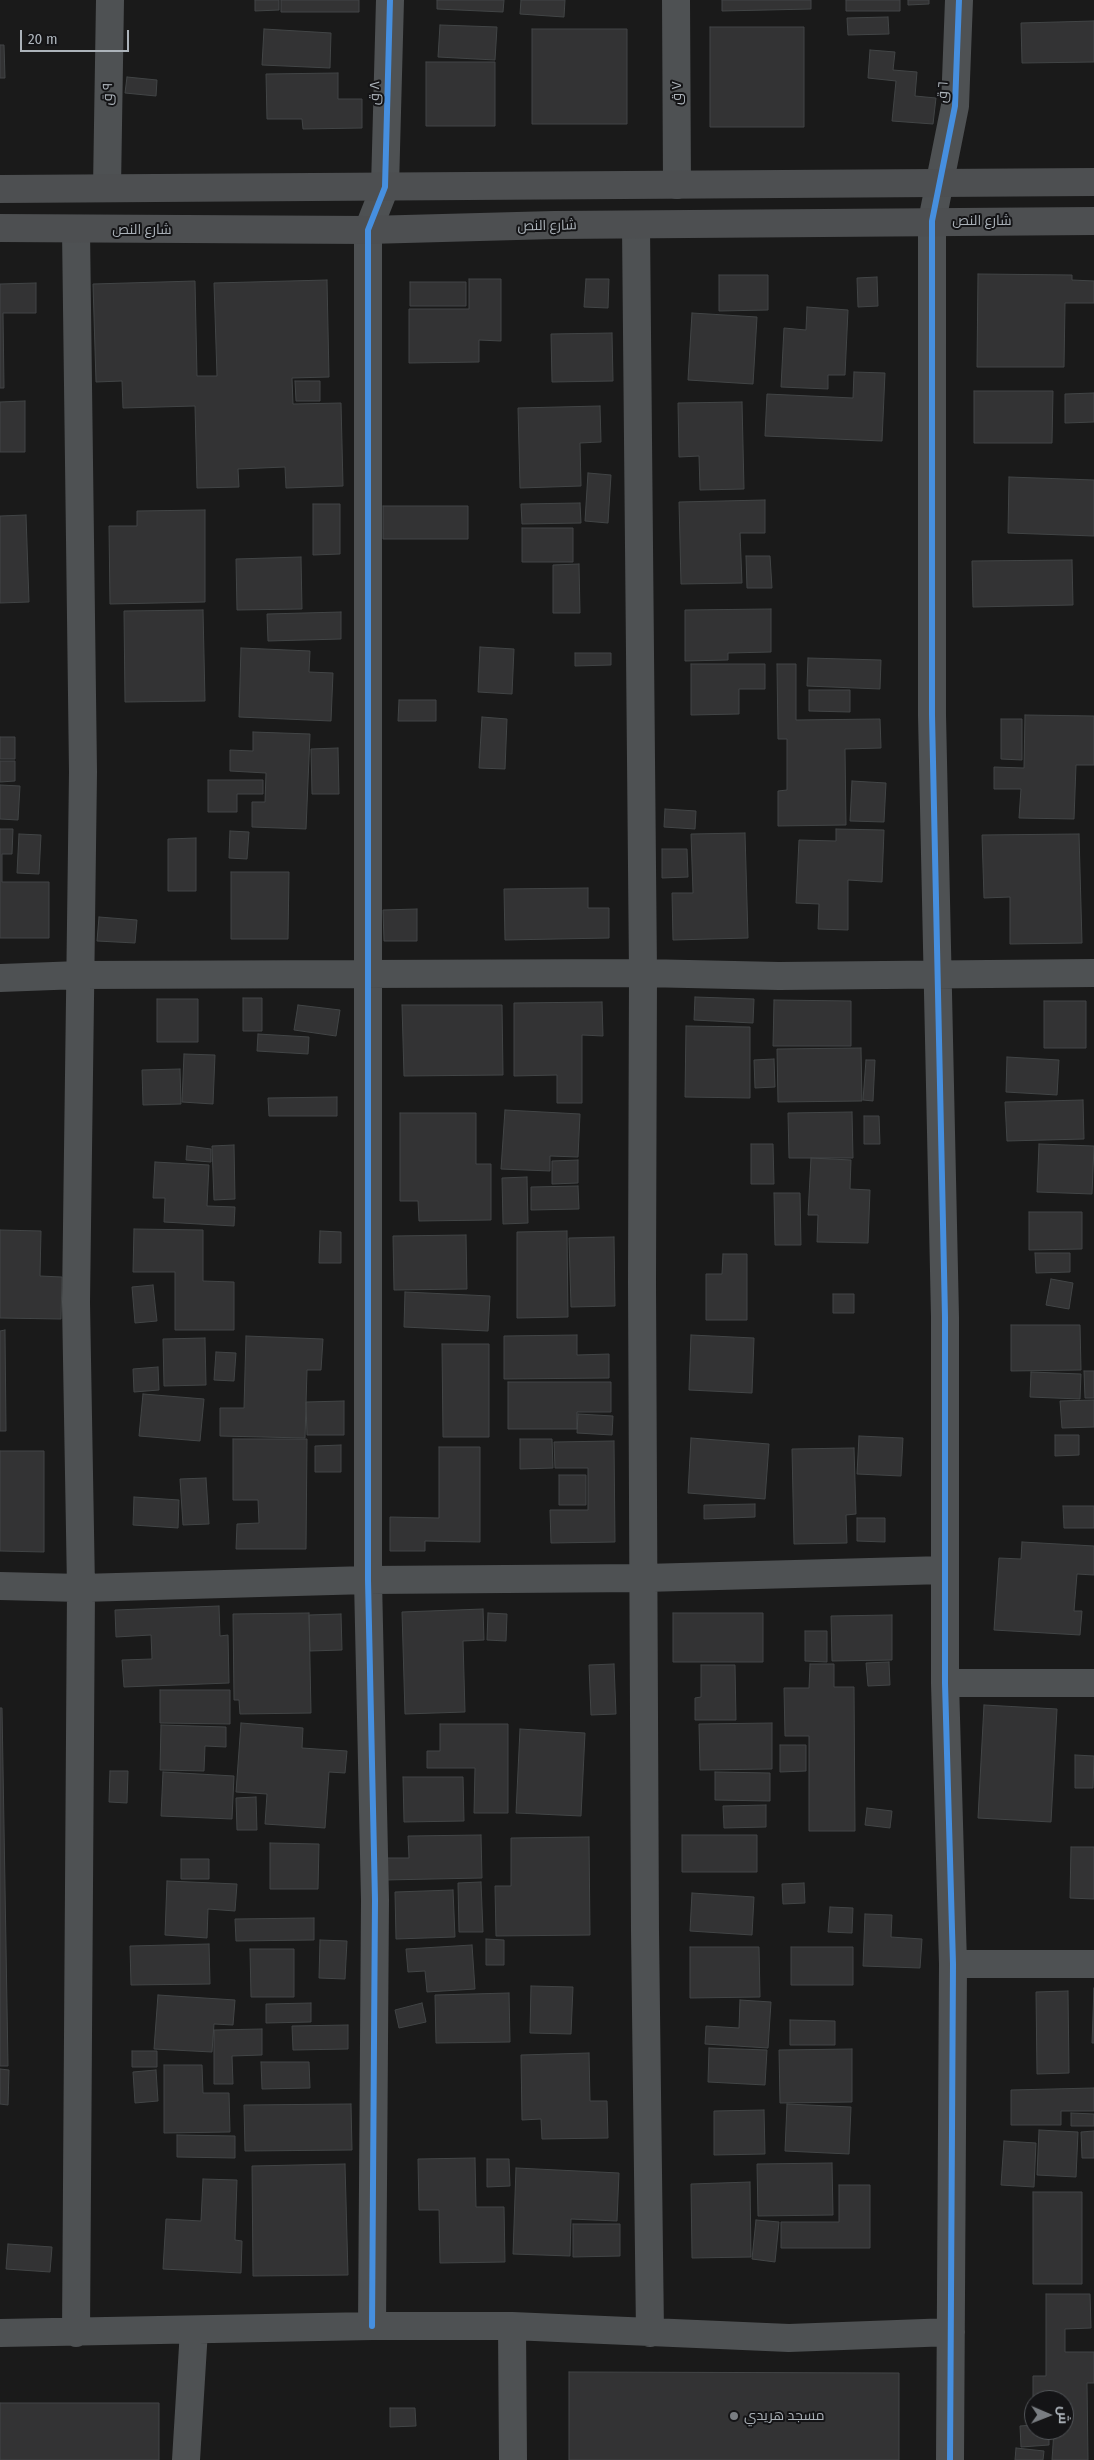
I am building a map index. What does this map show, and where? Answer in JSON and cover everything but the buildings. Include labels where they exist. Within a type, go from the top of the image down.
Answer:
[{"type":"main road","points":[[0,189],[1094,182]]},
{"type":"main road","name":"شارع النص","points":[[0,228],[76,230],[368,230],[554,225],[636,226],[932,221],[1094,221]]},
{"type":"street","name":"٩ ق","points":[[106,188],[110,0]]},
{"type":"street","name":"٨ ق","points":[[368,230],[385,186],[390,0]]},
{"type":"street","name":"٧ ق","points":[[676,0],[677,185]]},
{"type":"street","name":"٦ ق","points":[[950,2460],[953,1964],[945,1683],[945,1317],[932,715],[932,221],[955,106],[959,0]]},
{"type":"street","points":[[636,226],[643,973],[644,1578],[650,2333]]},
{"type":"street","points":[[76,230],[82,772],[76,1302],[81,1588],[76,2333]]},
{"type":"street","points":[[368,230],[368,1580],[375,1900],[372,2326]]},
{"type":"street","points":[[0,978],[80,975],[643,973],[779,976],[1094,973]]},
{"type":"street","points":[[0,1586],[81,1588],[368,1580],[644,1578],[945,1570]]},
{"type":"street","points":[[945,1683],[1094,1683]]},
{"type":"street","points":[[953,1964],[1094,1964]]},
{"type":"street","points":[[0,2333],[372,2326],[512,2326],[789,2338],[951,2332]]},
{"type":"street","points":[[512,2326],[513,2460]]},
{"type":"street","points":[[186,2460],[194,2330]]},
{"type":"cycle path","points":[[372,2326],[375,1900],[368,1580],[368,230],[385,187],[390,0]]},
{"type":"cycle path","points":[[950,2460],[953,1964],[945,1683],[945,1317],[932,715],[932,221],[955,106],[959,0]]},
{"type":"place","name":"مسجد هريدي","points":[[734,2416]]}]
